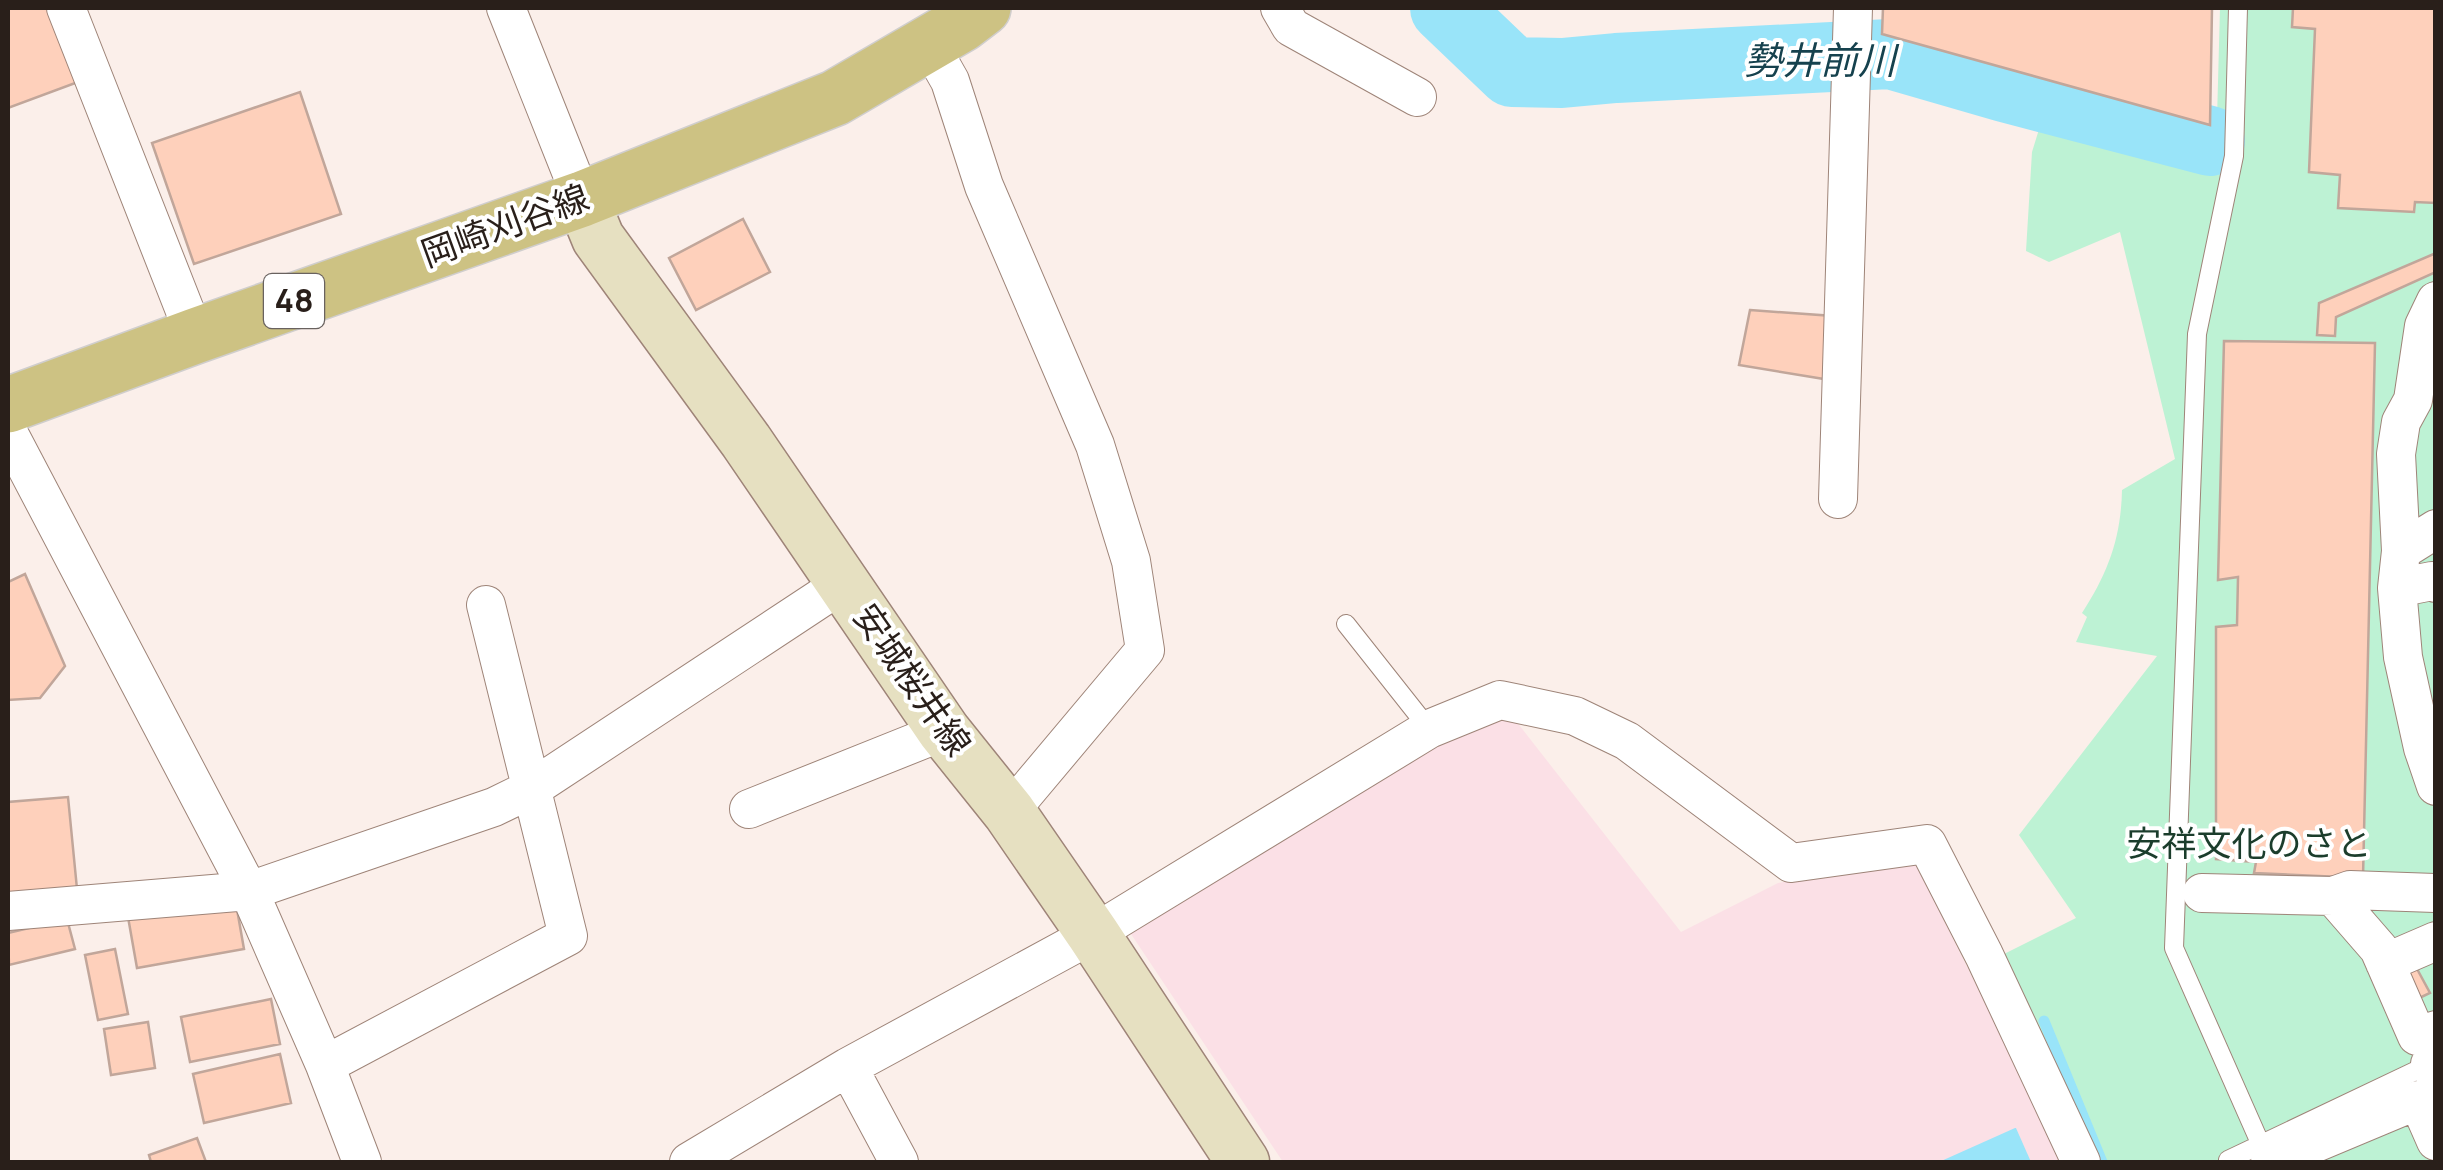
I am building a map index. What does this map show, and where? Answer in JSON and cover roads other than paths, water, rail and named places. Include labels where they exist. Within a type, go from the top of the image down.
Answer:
[{"type":"main road","name":"岡崎刈谷線","points":[[8,406],[582,199],[835,98],[957,21]]},
{"type":"main road","name":"安城桜井線","points":[[582,199],[598,238],[746,441],[944,731],[1009,812],[1243,1162]]},
{"type":"street","points":[[66,8],[195,336]]},
{"type":"street","points":[[506,8],[582,199]]},
{"type":"street","points":[[1280,8],[1291,27],[1417,97]]},
{"type":"street","points":[[1838,499],[1853,8]]},
{"type":"street","points":[[957,21],[950,81],[984,186],[1095,445],[1131,561],[1144,650],[1009,812]]},
{"type":"street","points":[[2436,300],[2424,326],[2424,407],[2401,422],[2396,454],[2403,658],[2422,748],[2436,786]]},
{"type":"street","points":[[8,432],[248,891],[326,1065],[362,1162]]},
{"type":"street","points":[[2399,570],[2436,530]]},
{"type":"street","points":[[2399,570],[2436,583]]},
{"type":"street","points":[[8,911],[248,891],[494,807],[531,789],[844,582]]},
{"type":"street","points":[[326,1065],[568,936],[486,605]]},
{"type":"street","points":[[689,1162],[848,1067],[1094,934],[1429,729],[1500,700],[1575,716],[1627,740],[1792,863],[1926,844],[1984,956],[2081,1162]]},
{"type":"street","points":[[749,809],[944,731]]},
{"type":"street","points":[[2202,894],[2333,896],[2350,890],[2435,892],[2436,925]]},
{"type":"street","points":[[2333,896],[2379,949],[2417,1036],[2434,1058]]},
{"type":"street","points":[[2385,963],[2436,941]]},
{"type":"street","points":[[848,1067],[898,1162]]},
{"type":"street","points":[[2265,1154],[2418,1100],[2436,1141]]},
{"type":"lane","points":[[2238,8],[2234,156],[2197,334],[2174,948],[2265,1154]]},
{"type":"lane","points":[[1346,624],[1429,729]]},
{"type":"lane","points":[[2228,1160],[2265,1154],[2434,1058]]},
{"type":"water","points":[[2015,1128],[2031,1162],[1939,1162]]},
{"type":"waterway","name":"勢井前川","points":[[1445,8],[1512,72],[1562,73],[1890,54],[2210,141]]},
{"type":"waterway","points":[[2044,1021],[2102,1162]]},
{"type":"park label","name":"安祥文化のさと","points":[[2249,844]]}]
